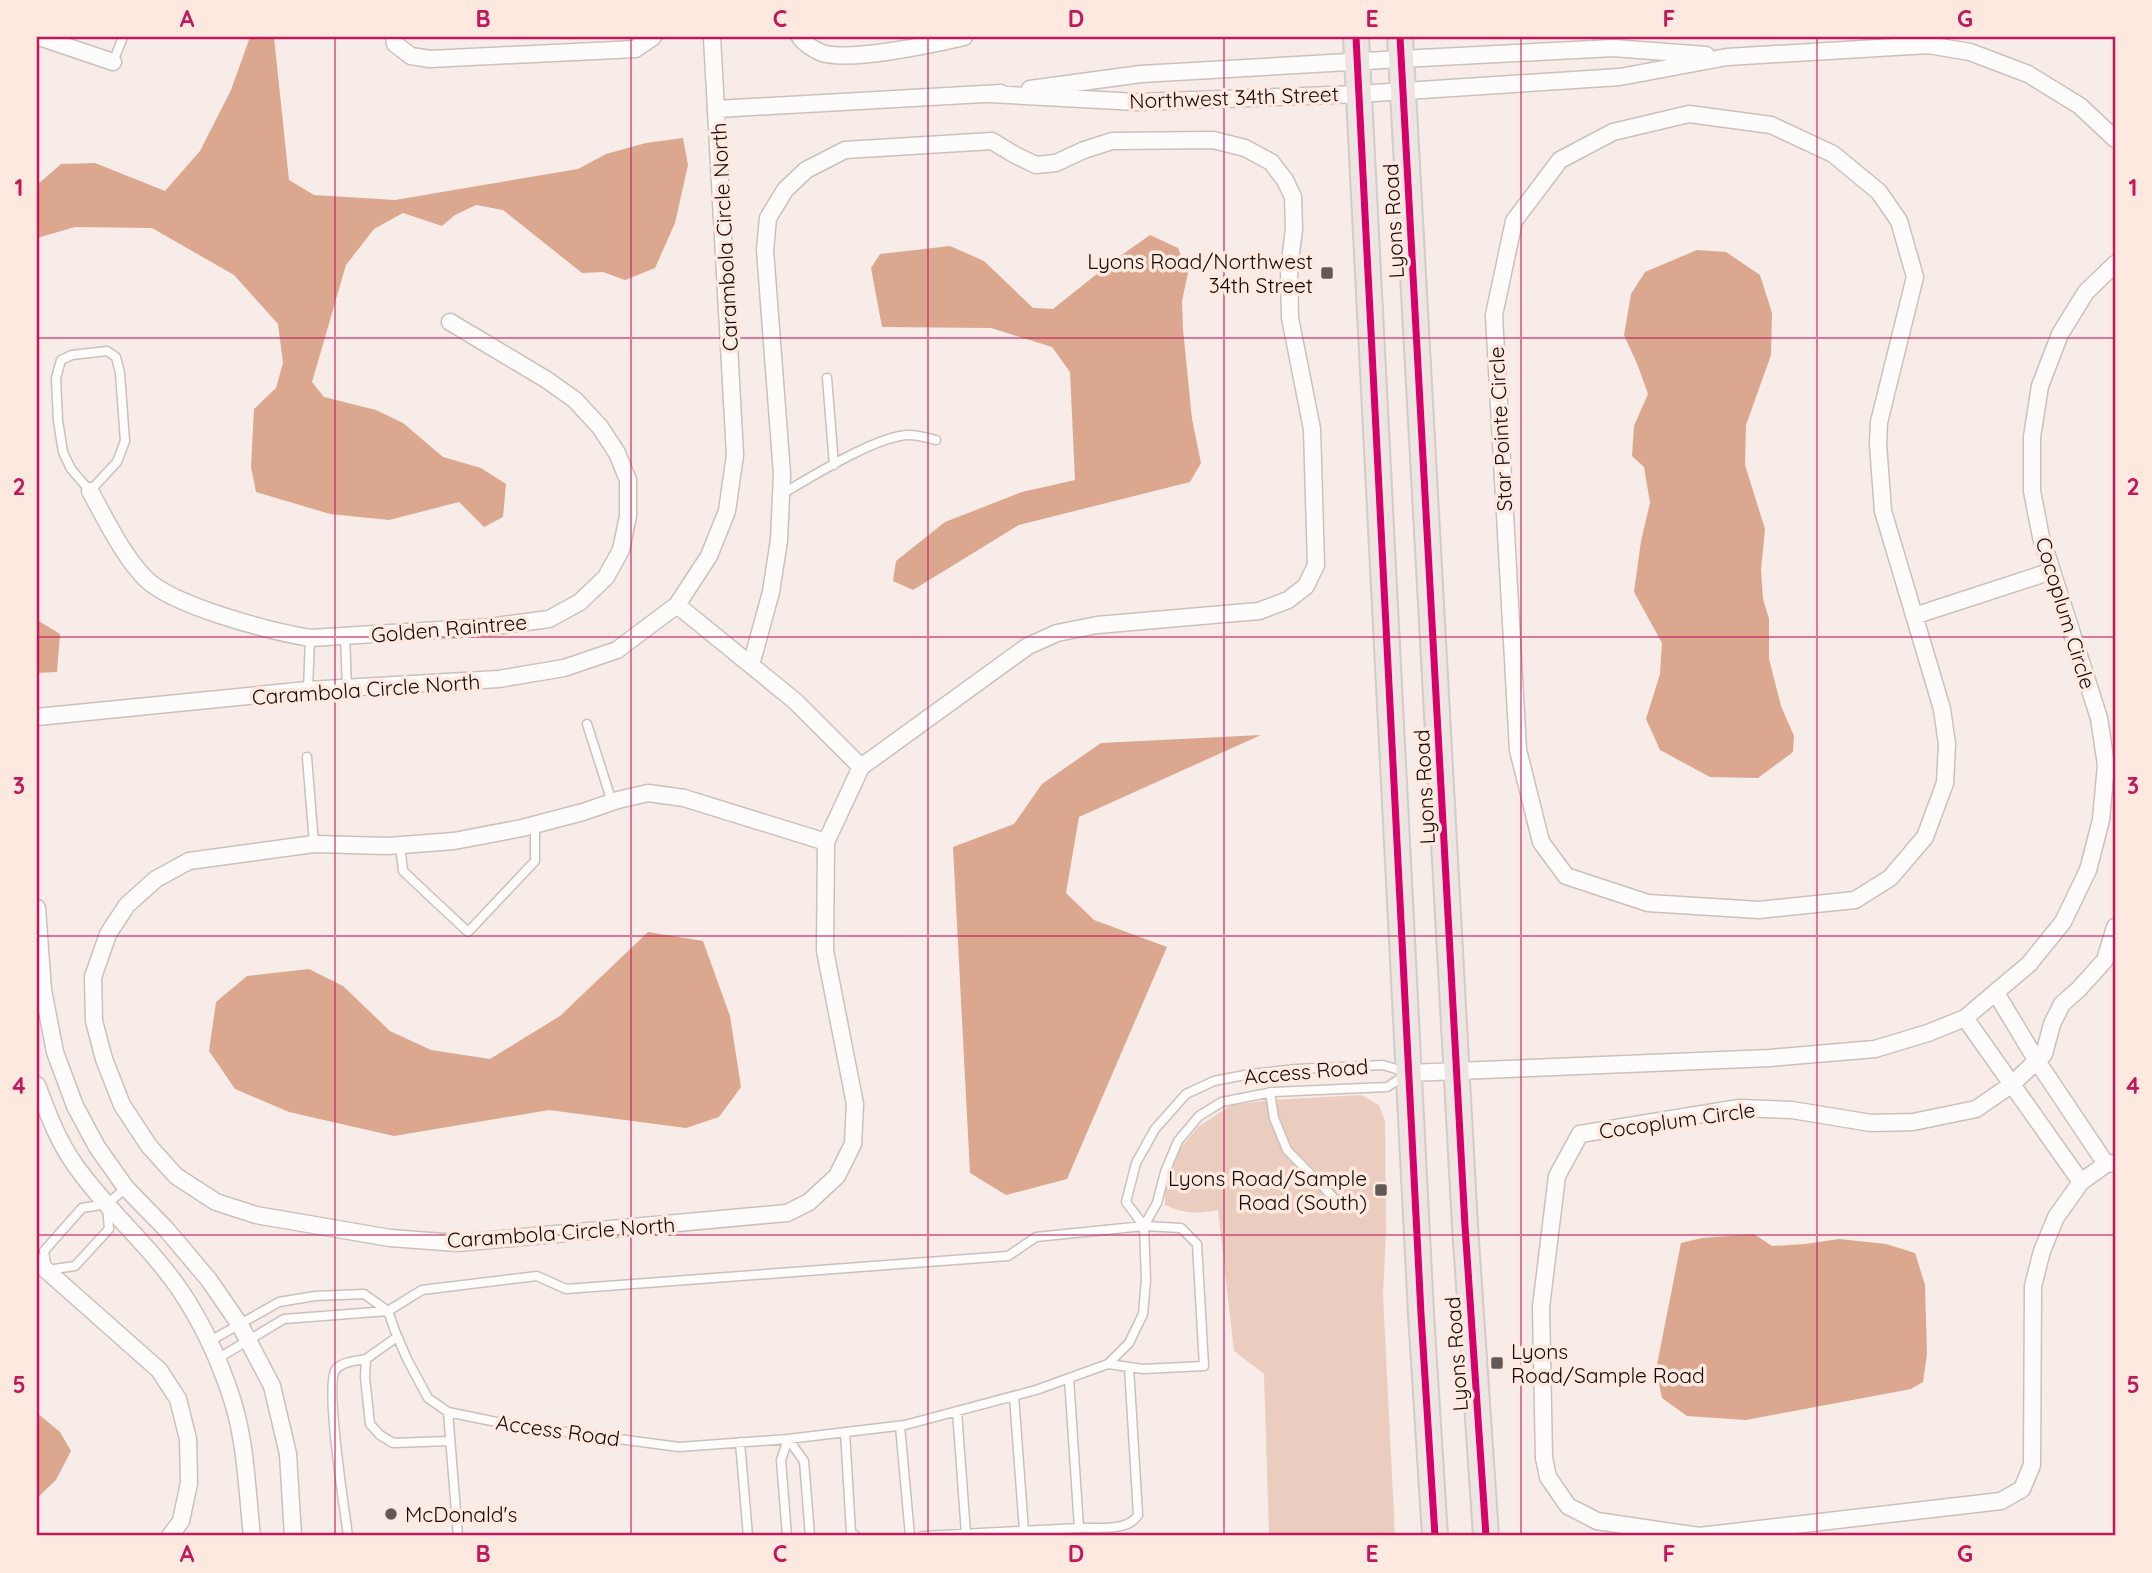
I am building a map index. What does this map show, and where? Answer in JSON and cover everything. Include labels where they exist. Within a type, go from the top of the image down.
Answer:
[{"type":"main road","name":"Lyons Road","points":[[1400,48],[1465,1226],[1486,1536]]},
{"type":"main road","name":"Lyons Road","points":[[1356,49],[1421,1314],[1435,1536]]},
{"type":"street","points":[[394,37],[394,44],[411,56],[430,59],[635,49],[653,37]]},
{"type":"street","name":"Carambola Circle North","points":[[37,717],[308,690],[499,680],[564,668],[617,650],[677,604],[709,556],[727,511],[735,455],[712,37]]},
{"type":"street","points":[[800,37],[822,53],[848,55],[910,48],[964,37]]},
{"type":"street","points":[[45,38],[113,62]]},
{"type":"street","name":"Northwest 34th Street","points":[[990,94],[1137,102],[1359,94],[1620,77],[1727,57],[1927,41],[1970,52],[2028,74],[2080,106],[2115,139]]},
{"type":"street","name":"Northwest 34th Street","points":[[717,109],[990,94],[1356,49],[1613,48],[1727,57]]},
{"type":"street","name":"Star Pointe Circle","points":[[1689,114],[1770,125],[1833,154],[1880,192],[1899,221],[1915,277],[1880,422],[1878,444],[1883,511],[1914,616],[1942,709],[1947,744],[1945,783],[1925,837],[1890,878],[1855,900],[1759,910],[1648,903],[1566,876],[1541,842],[1518,750],[1494,315],[1514,220],[1560,160],[1613,132],[1689,114]]},
{"type":"street","points":[[677,604],[751,665],[795,701],[861,767],[1028,646],[1057,633],[1097,625],[1259,611],[1288,600],[1306,586],[1316,565],[1312,429],[1290,318],[1289,269],[1294,229],[1293,197],[1285,180],[1271,162],[1245,148],[1213,141],[1112,141],[1056,163],[1036,165],[992,141],[845,150],[806,170],[785,190],[768,218],[765,250],[782,474],[779,540],[771,592],[751,665]]},
{"type":"street","name":"Cocoplum Circle","points":[[1409,1073],[1770,1058],[1875,1049],[1928,1033],[1965,1018],[2029,964],[2063,922],[2088,870],[2101,820],[2106,765],[2099,718],[2041,537],[2032,491],[2032,437],[2040,386],[2060,334],[2086,292],[2115,264]]},
{"type":"street","name":"Golden Raintree","points":[[90,491],[121,545],[145,578],[164,592],[217,613],[282,633],[310,638],[488,627],[549,619],[580,602],[606,577],[621,550],[628,516],[628,480],[617,453],[600,427],[575,400],[547,380],[450,322]]},
{"type":"street","points":[[1914,616],[2052,571]]},
{"type":"street","name":"Carambola Circle North","points":[[826,842],[684,798],[648,793],[535,825],[454,841],[400,845],[314,844],[189,861],[156,879],[127,905],[108,934],[93,977],[94,1021],[104,1059],[122,1105],[149,1146],[176,1176],[216,1202],[256,1216],[390,1238],[457,1243],[787,1213],[809,1202],[837,1176],[853,1144],[855,1104],[825,951],[826,842],[861,767]]},
{"type":"street","points":[[37,908],[43,990],[55,1052],[75,1106],[97,1147],[126,1188],[166,1229],[209,1280],[240,1325],[272,1386],[288,1454],[293,1536]]},
{"type":"street","name":"Cocoplum Circle","points":[[1996,993],[2037,1061],[2111,1164],[2081,1182],[2056,1217],[2042,1251],[2033,1286],[2032,1465],[2022,1489],[2001,1501],[1699,1536],[1597,1521],[1568,1506],[1548,1476],[1544,1458],[1541,1307],[1557,1175],[1580,1134],[1739,1108],[1792,1110],[1871,1123],[1913,1122],[1976,1109],[2011,1085],[2037,1061],[2044,1054],[2052,1024],[2062,1004],[2105,960],[2115,927]]},
{"type":"street","points":[[1965,1018],[2081,1182]]},
{"type":"street","points":[[37,1085],[49,1116],[73,1162],[182,1293],[210,1341],[233,1401],[244,1457],[252,1536]]},
{"type":"street","points":[[42,1266],[159,1370],[178,1399],[188,1439],[189,1483],[181,1521],[170,1536]]},
{"type":"lane","points":[[113,62],[123,37]]},
{"type":"lane","name":"Golden Raintree","points":[[107,351],[116,357],[120,373],[125,441],[117,462],[90,491],[71,469],[63,452],[55,377],[61,360],[72,355],[107,351]]},
{"type":"lane","points":[[827,378],[834,465]]},
{"type":"lane","points":[[781,495],[883,440],[908,435],[936,440]]},
{"type":"lane","points":[[345,636],[347,688]]},
{"type":"lane","points":[[308,690],[310,638]]},
{"type":"lane","points":[[587,724],[612,802]]},
{"type":"lane","points":[[307,757],[314,844]]},
{"type":"lane","points":[[400,845],[403,871],[468,932],[535,861],[535,825]]},
{"type":"lane","name":"Access Road","points":[[1144,1226],[1126,1202],[1136,1163],[1155,1129],[1186,1094],[1214,1081],[1297,1069],[1383,1065],[1409,1073]]},
{"type":"lane","name":"Access Road","points":[[448,1412],[506,1424],[680,1447],[788,1439],[900,1426],[1014,1396],[1069,1378],[1108,1364],[1129,1343],[1143,1314],[1146,1280],[1144,1226],[1157,1203],[1165,1172],[1178,1141],[1199,1116],[1222,1102],[1270,1092],[1387,1087],[1409,1073]]},
{"type":"lane","points":[[1270,1092],[1274,1118],[1287,1150],[1332,1196]]},
{"type":"lane","points":[[107,1204],[109,1229],[75,1266],[42,1266],[44,1251],[75,1214],[82,1208],[107,1204],[126,1188]]},
{"type":"lane","points":[[217,1359],[284,1319],[388,1311],[422,1290],[537,1276],[566,1289],[1008,1256],[1036,1237],[1144,1226],[1181,1228],[1197,1244],[1203,1366],[1143,1369],[1108,1364]]},
{"type":"lane","points":[[210,1341],[279,1302],[315,1296],[364,1294],[388,1311],[397,1337],[428,1398],[448,1412],[458,1536]]},
{"type":"lane","points":[[348,1536],[334,1422],[332,1383],[335,1370],[347,1362],[366,1359],[397,1337]]},
{"type":"lane","points":[[366,1359],[365,1377],[370,1424],[380,1435],[393,1443],[450,1441]]},
{"type":"lane","points":[[923,1536],[1126,1525],[1133,1522],[1138,1515],[1129,1367]]},
{"type":"lane","points":[[1069,1378],[1079,1528]]},
{"type":"lane","points":[[1014,1396],[1024,1531]]},
{"type":"lane","points":[[957,1411],[966,1534]]},
{"type":"lane","points":[[900,1426],[910,1536]]},
{"type":"lane","points":[[845,1432],[851,1532],[856,1536]]},
{"type":"lane","points":[[787,1536],[782,1460],[788,1439]]},
{"type":"lane","points":[[788,1439],[804,1461],[810,1536]]},
{"type":"lane","points":[[740,1441],[748,1536]]},
{"type":"shaded area","points":[[250,37],[274,37],[289,180],[314,195],[395,200],[578,169],[606,154],[646,143],[683,138],[688,165],[675,223],[655,268],[625,280],[603,272],[582,273],[503,210],[476,205],[455,215],[442,226],[403,213],[374,229],[346,265],[312,382],[324,397],[376,410],[403,423],[443,457],[481,468],[506,484],[503,517],[484,527],[459,502],[389,520],[330,514],[256,492],[251,467],[254,409],[276,388],[283,363],[278,324],[234,275],[152,228],[75,227],[37,238],[37,185],[61,164],[95,163],[165,191],[200,151],[231,90]]},
{"type":"shaded area","points":[[1150,235],[1178,248],[1188,273],[1182,301],[1183,329],[1192,419],[1201,463],[1190,482],[1019,525],[913,590],[893,581],[896,561],[945,522],[1022,492],[1075,480],[1070,372],[1052,347],[991,328],[882,327],[871,268],[880,254],[950,246],[984,261],[1033,308],[1053,309]]},
{"type":"shaded area","points":[[1697,250],[1726,252],[1760,275],[1772,313],[1771,355],[1746,425],[1745,465],[1765,529],[1761,570],[1763,599],[1769,619],[1769,659],[1781,706],[1794,736],[1793,752],[1758,778],[1710,777],[1660,750],[1646,719],[1660,674],[1662,643],[1634,592],[1641,541],[1650,503],[1644,467],[1632,456],[1634,426],[1648,394],[1624,335],[1631,294],[1645,272]]},
{"type":"shaded area","points":[[37,620],[60,634],[57,672],[37,673]]},
{"type":"shaded area","points":[[1261,735],[1079,817],[1066,893],[1094,920],[1167,947],[1067,1179],[1006,1195],[970,1173],[953,847],[1014,824],[1042,784],[1101,743]]},
{"type":"shaded area","points":[[648,932],[703,941],[730,1016],[741,1087],[719,1117],[686,1128],[549,1110],[394,1136],[289,1112],[235,1089],[209,1051],[216,1002],[247,976],[309,969],[343,986],[390,1031],[431,1050],[490,1059],[560,1016]]},
{"type":"shaded area","points":[[1361,1095],[1379,1105],[1385,1121],[1386,1231],[1383,1295],[1395,1536],[1269,1536],[1264,1374],[1234,1351],[1218,1210],[1191,1212],[1172,1208],[1165,1205],[1165,1191],[1178,1151],[1199,1126],[1232,1105]]},
{"type":"shaded area","points":[[1754,1234],[1772,1246],[1839,1239],[1886,1244],[1915,1253],[1925,1285],[1927,1354],[1923,1382],[1911,1389],[1746,1420],[1687,1416],[1662,1398],[1656,1370],[1681,1243],[1702,1238]]},
{"type":"shaded area","points":[[37,1413],[60,1432],[71,1451],[56,1480],[37,1498]]},
{"type":"cycle path","points":[[1356,37],[1421,1314],[1435,1536]]},
{"type":"cycle path","points":[[1400,37],[1465,1226],[1486,1536]]},
{"type":"place","name":"Lyons Road/Northwest 34th Street","points":[[1327,273]]},
{"type":"place","name":"Lyons Road/Sample Road (South)","points":[[1381,1190]]},
{"type":"place","name":"Lyons Road/Sample Road","points":[[1497,1363]]},
{"type":"place","name":"McDonald's","points":[[391,1514]]}]
